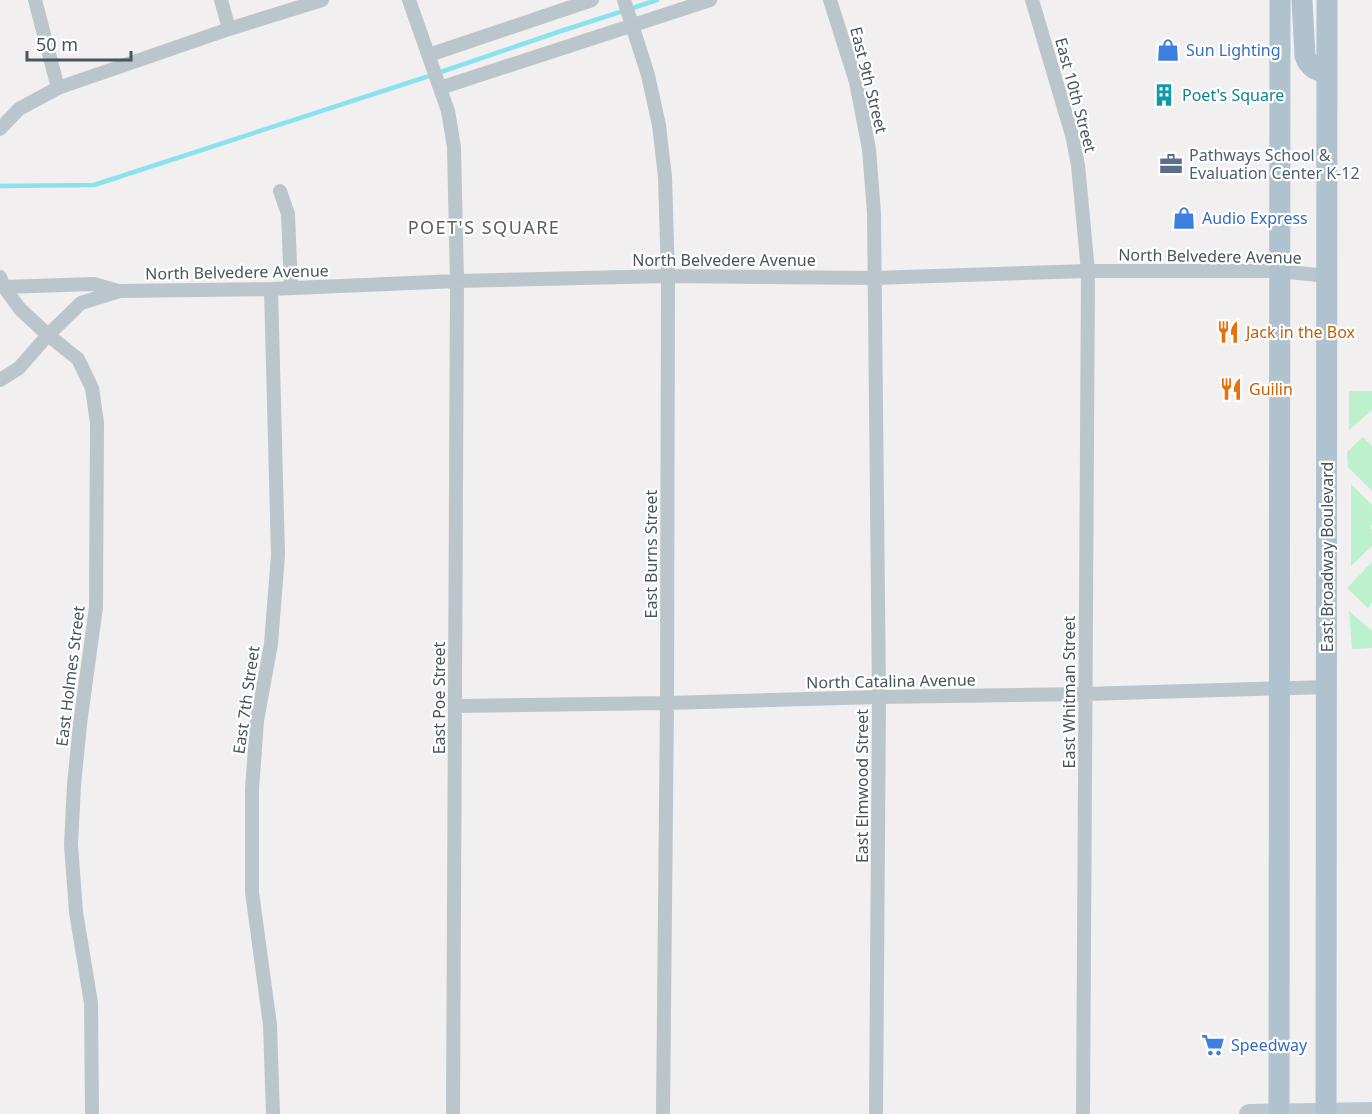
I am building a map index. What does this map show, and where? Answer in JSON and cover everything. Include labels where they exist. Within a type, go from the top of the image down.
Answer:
[{"type":"main road","points":[[1279,1114],[1280,0]]},
{"type":"main road","points":[[1302,0],[1305,56],[1308,64],[1315,70],[1327,73]]},
{"type":"main road","name":"East Broadway Boulevard","points":[[1326,1113],[1327,0]]},
{"type":"street","points":[[35,0],[58,88]]},
{"type":"street","points":[[220,0],[229,29]]},
{"type":"street","points":[[0,129],[19,109],[58,88],[229,29],[322,0]]},
{"type":"street","name":"East Poe Street","points":[[409,0],[448,111],[454,147],[457,281],[453,1114]]},
{"type":"street","points":[[429,55],[592,0]]},
{"type":"street","name":"East Burns Street","points":[[624,0],[648,75],[659,125],[664,177],[668,276],[663,1114]]},
{"type":"street","points":[[440,88],[710,0]]},
{"type":"street","name":"East 9th Street","points":[[830,0],[855,82],[869,149],[874,213],[874,278]]},
{"type":"street","name":"East 10th Street","points":[[1032,0],[1072,135],[1078,165],[1088,271]]},
{"type":"street","points":[[280,191],[288,214],[291,288]]},
{"type":"street","name":"North Belvedere Avenue","points":[[2,282],[94,284],[120,291],[271,289],[457,281],[668,276],[874,278],[1088,271],[1279,271],[1327,276]]},
{"type":"street","name":"East Whitman Street","points":[[1083,1114],[1088,271]]},
{"type":"street","name":"East Elmwood Street","points":[[874,278],[879,697],[876,1114]]},
{"type":"street","name":"East Holmes Street","points":[[2,282],[20,309],[78,360],[92,388],[98,423],[96,607],[80,724],[71,845],[76,912],[91,1003],[93,1114]]},
{"type":"street","name":"East 7th Street","points":[[271,289],[278,555],[271,644],[257,722],[252,789],[252,892],[270,1025],[273,1114]]},
{"type":"street","name":"North Belvedere Avenue","points":[[0,380],[19,368],[81,303],[120,291]]},
{"type":"street","name":"North Catalina Avenue","points":[[456,706],[1327,687]]},
{"type":"street","points":[[1249,1114],[1372,1112]]},
{"type":"green space","points":[[1349,391],[1372,391],[1372,410],[1349,430]]},
{"type":"green space","points":[[1363,437],[1372,446],[1372,491],[1348,467],[1347,452]]},
{"type":"green space","points":[[1351,484],[1372,505],[1370,528],[1372,546],[1351,566]]},
{"type":"green space","points":[[1372,562],[1372,603],[1368,608],[1347,588]]},
{"type":"green space","points":[[1349,611],[1372,631],[1372,648],[1352,649]]},
{"type":"waterway","points":[[0,186],[94,185],[657,0]]},
{"type":"place","name":"Sun Lighting","points":[[1168,50]]},
{"type":"place","name":"Poet's Square","points":[[1164,95]]},
{"type":"place","name":"Pathways School & Evaluation Center K-12","points":[[1171,164]]},
{"type":"place","name":"Audio Express","points":[[1184,218]]},
{"type":"place","name":"Jack in the Box","points":[[1228,332]]},
{"type":"place","name":"Guilin","points":[[1231,389]]},
{"type":"place","name":"Speedway","points":[[1213,1045]]},
{"type":"district","name":"POET'S SQUARE","points":[[484,227]]}]
